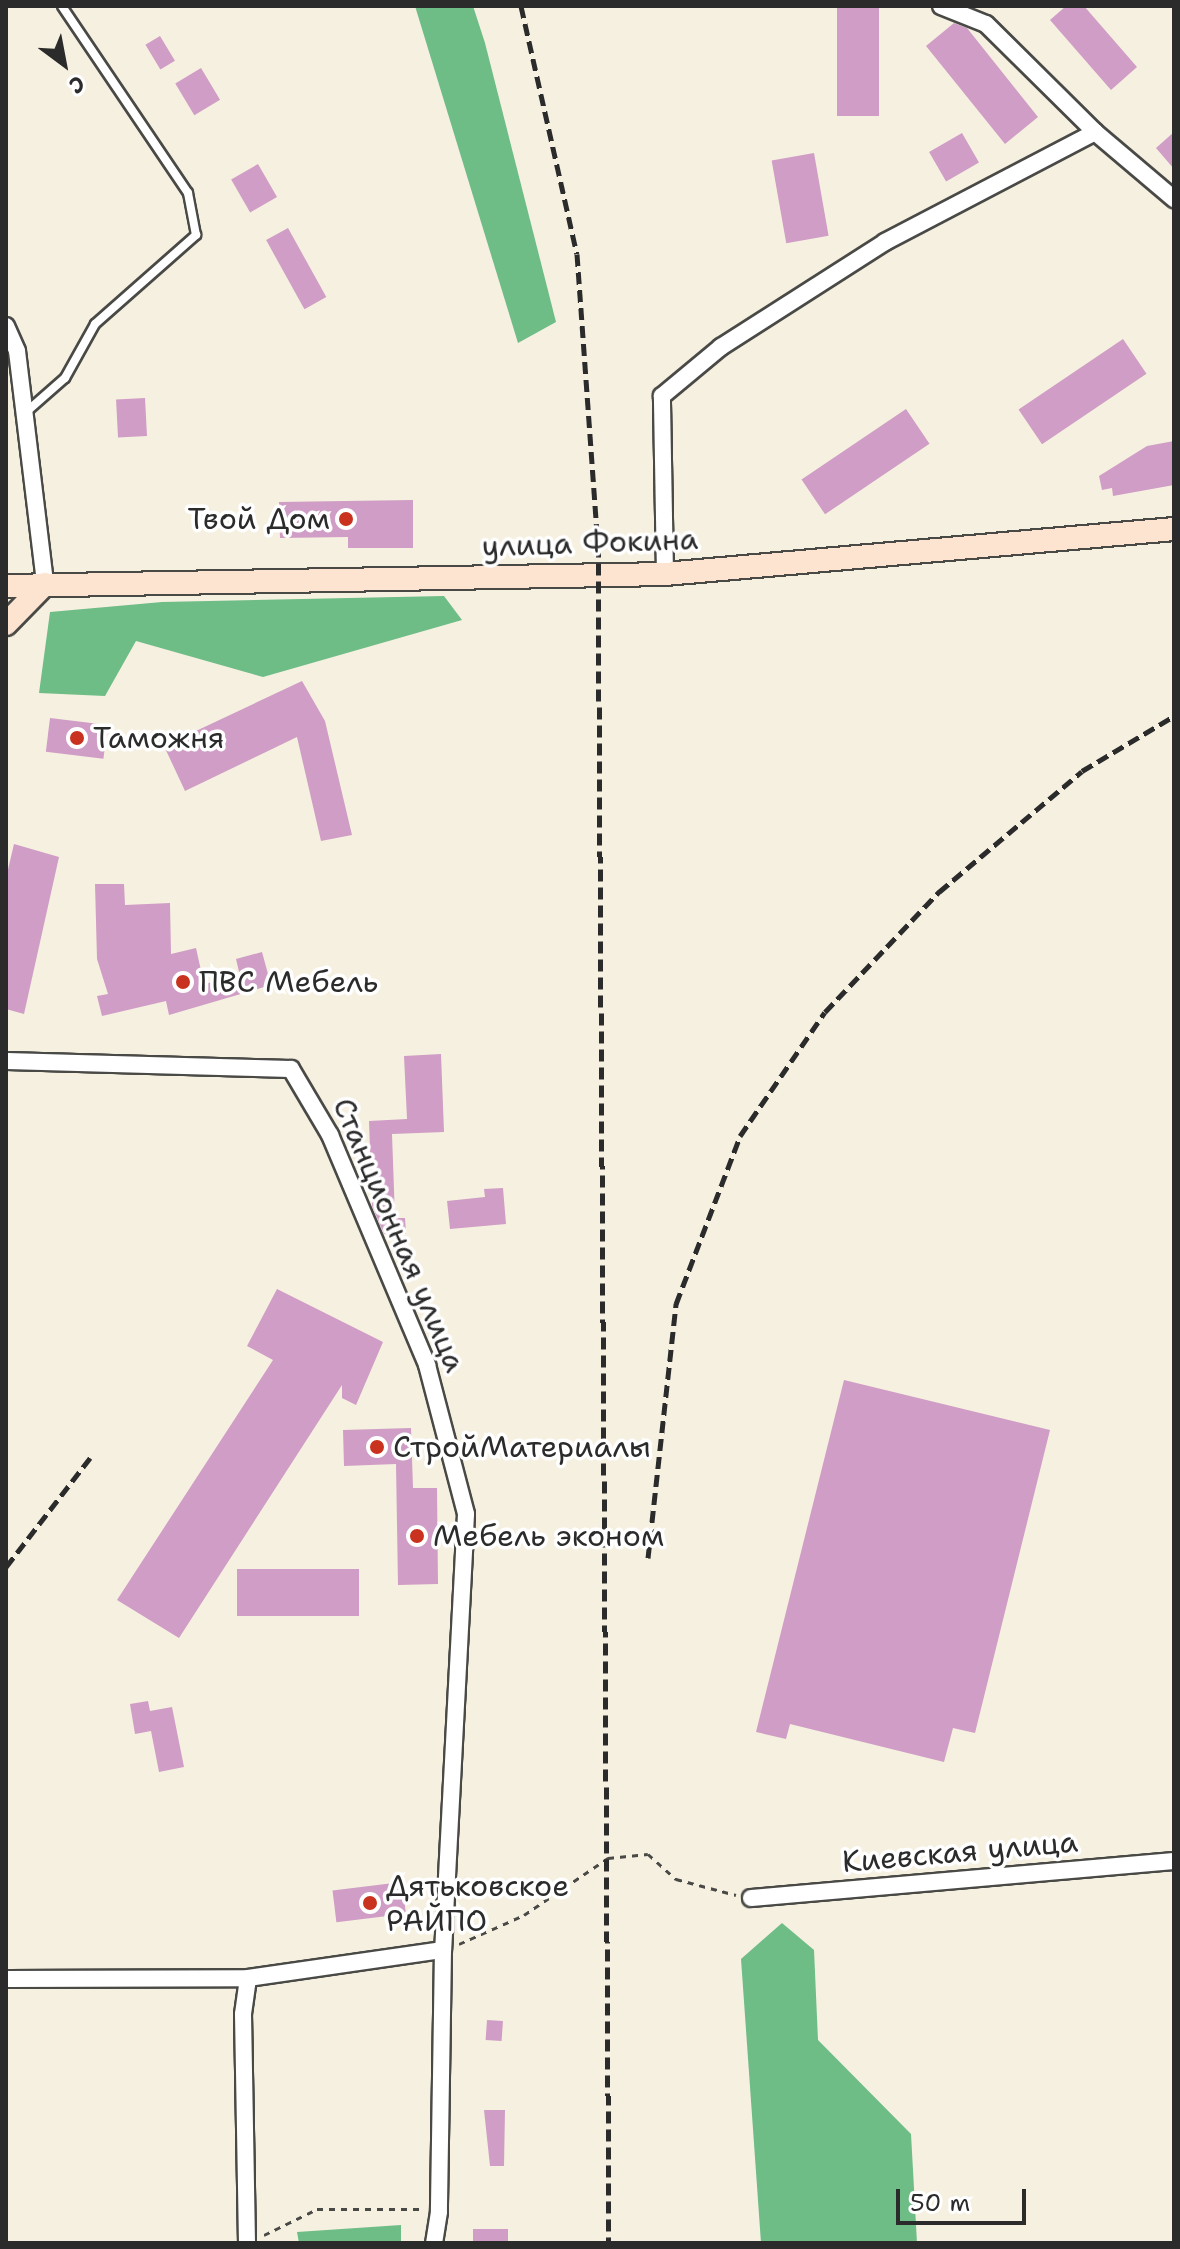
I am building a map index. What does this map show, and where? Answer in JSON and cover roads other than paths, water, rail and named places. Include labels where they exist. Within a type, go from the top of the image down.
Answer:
[{"type":"main road","name":"улица Фокина","points":[[6,586],[665,574],[1174,529]]},
{"type":"main road","points":[[6,624],[45,584]]},
{"type":"street","points":[[941,6],[986,24],[1095,132],[1174,198]]},
{"type":"street","points":[[665,574],[662,396],[721,347],[885,242],[1095,132]]},
{"type":"street","points":[[6,326],[17,351],[45,584]]},
{"type":"street","name":"Станционная улица","points":[[6,1061],[291,1069],[330,1135],[427,1365],[466,1514],[443,1950]]},
{"type":"street","name":"Киевская улица","points":[[751,1898],[1174,1861]]},
{"type":"street","points":[[6,1979],[248,1978],[443,1950],[439,2212],[434,2243]]},
{"type":"street","points":[[247,2243],[243,2014],[248,1978]]},
{"type":"lane","points":[[25,414],[65,378],[95,324],[196,235],[188,193],[62,6]]},
{"type":"railway","points":[[521,6],[577,254],[598,545],[609,2243]]},
{"type":"railway","points":[[648,1558],[676,1304],[740,1136],[825,1012],[939,892],[1082,771],[1174,716]]},
{"type":"railway","points":[[6,1567],[90,1458]]},
{"type":"place","name":"Твой Дом","points":[[346,519]]},
{"type":"place","name":"Таможня","points":[[77,738]]},
{"type":"place","name":"ПВС Мебель","points":[[183,982]]},
{"type":"place","name":"СтройМатериалы","points":[[377,1447]]},
{"type":"place","name":"Мебель эконом","points":[[417,1536]]},
{"type":"place","name":"Дятьковское РАЙПО","points":[[370,1903]]}]
